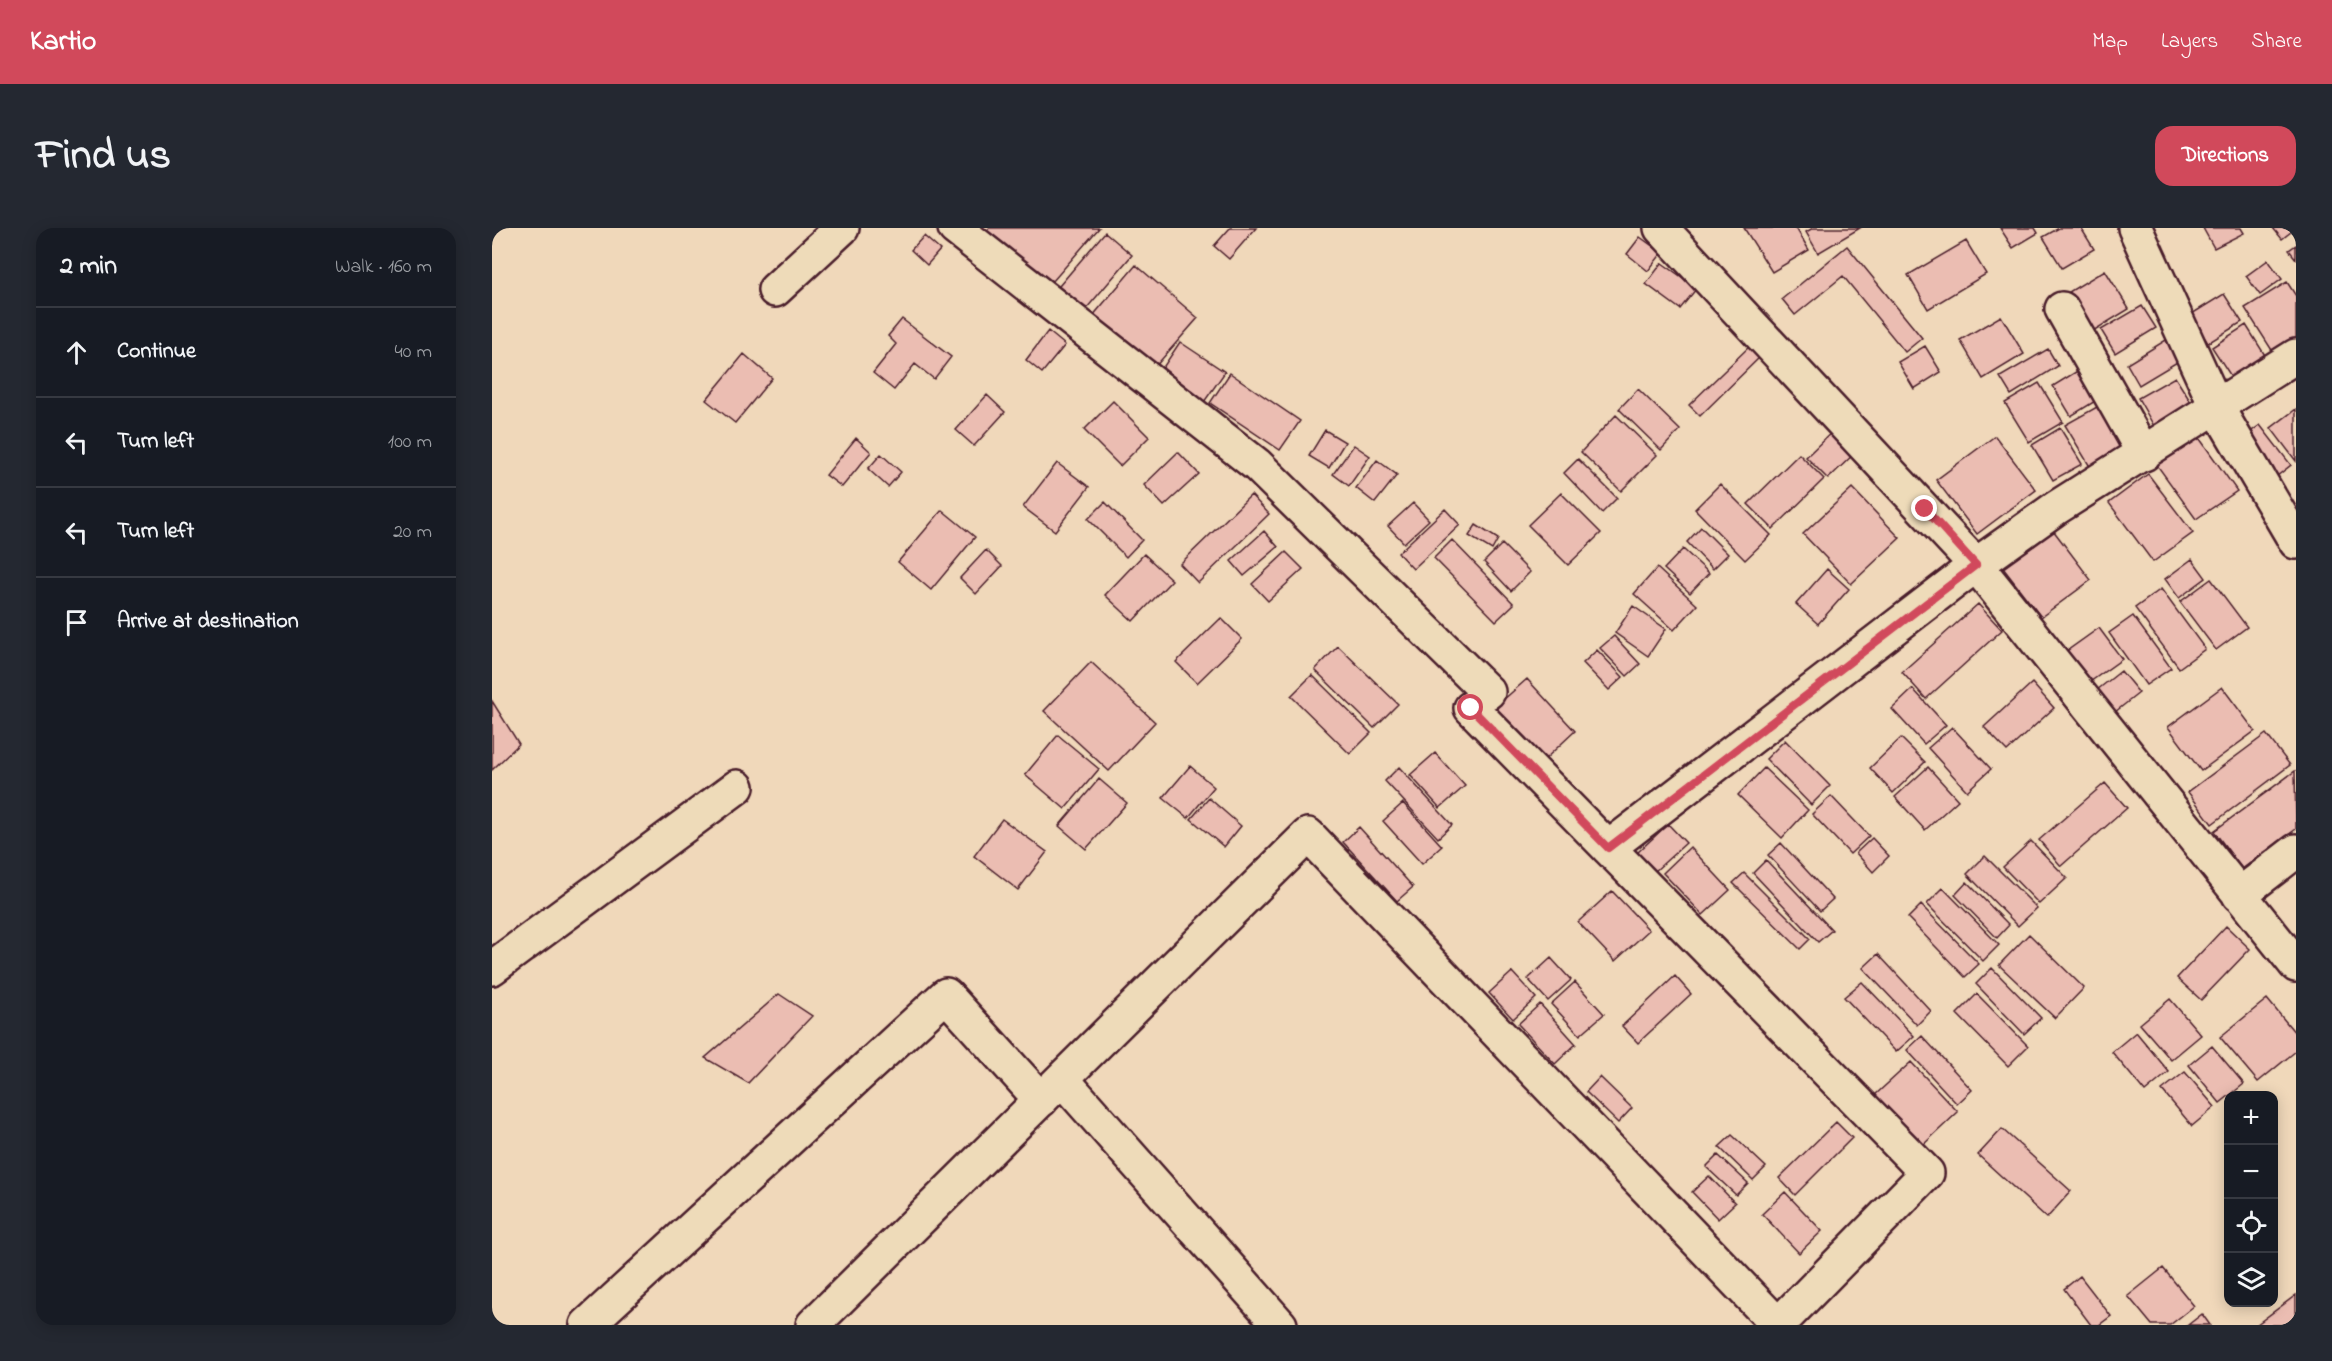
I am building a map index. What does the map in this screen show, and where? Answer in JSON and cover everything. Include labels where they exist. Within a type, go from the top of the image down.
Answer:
[{"type":"street","points":[[776,291],[842,228]]},
{"type":"street","points":[[813,1325],[1308,835],[1778,1325],[1928,1173],[1608,848],[1479,700],[1257,465],[955,228]]},
{"type":"street","points":[[1661,228],[1976,565],[2296,965]]},
{"type":"street","points":[[2135,228],[2216,406],[2285,499],[2296,542]]},
{"type":"street","points":[[2062,309],[2144,454]]},
{"type":"street","points":[[1608,848],[1976,565],[2056,508],[2296,357]]},
{"type":"street","points":[[492,968],[737,787]]},
{"type":"street","points":[[2239,895],[2296,851]]},
{"type":"street","points":[[587,1325],[946,995],[1051,1090],[1280,1325]]},
{"type":"building","points":[[989,228],[1099,228],[1046,289],[983,235]]},
{"type":"building","points":[[1230,228],[1256,228],[1229,259],[1214,246]]},
{"type":"building","points":[[1744,228],[1796,228],[1809,250],[1772,272]]},
{"type":"building","points":[[1813,228],[1860,228],[1818,253],[1806,232]]},
{"type":"building","points":[[2000,228],[2035,228],[2038,233],[2013,248]]},
{"type":"building","points":[[2059,228],[2081,228],[2094,249],[2062,268],[2043,237]]},
{"type":"building","points":[[2203,228],[2241,228],[2244,233],[2214,248]]},
{"type":"building","points":[[2273,228],[2296,228],[2282,239]]},
{"type":"building","points":[[1105,232],[1132,255],[1081,315],[1054,292]]},
{"type":"building","points":[[924,236],[940,250],[927,265],[911,250]]},
{"type":"building","points":[[1640,237],[1662,253],[1648,271],[1627,254]]},
{"type":"building","points":[[1966,241],[1986,274],[1928,309],[1908,275]]},
{"type":"building","points":[[2296,245],[2296,259],[2289,250]]},
{"type":"building","points":[[1847,246],[1922,338],[1905,352],[1843,276],[1795,315],[1782,299]]},
{"type":"building","points":[[2268,260],[2282,279],[2260,295],[2246,276]]},
{"type":"building","points":[[1662,263],[1697,288],[1680,309],[1646,284]]},
{"type":"building","points":[[1136,265],[1198,318],[1147,376],[1086,324]]},
{"type":"building","points":[[2105,270],[2129,309],[2088,334],[2064,295]]},
{"type":"building","points":[[2287,282],[2296,296],[2296,342],[2275,355],[2245,308]]},
{"type":"building","points":[[2224,294],[2242,322],[2208,343],[2190,315]]},
{"type":"building","points":[[2142,306],[2156,328],[2115,353],[2101,330]]},
{"type":"building","points":[[2001,316],[2024,354],[1983,379],[1960,340]]},
{"type":"building","points":[[902,319],[951,357],[934,379],[915,364],[894,390],[873,373],[896,344],[888,336]]},
{"type":"building","points":[[2246,325],[2268,360],[2234,381],[2212,347]]},
{"type":"building","points":[[1048,331],[1065,345],[1042,373],[1026,360]]},
{"type":"building","points":[[2166,340],[2179,361],[2139,385],[2127,364]]},
{"type":"building","points":[[1180,342],[1225,372],[1204,402],[1160,372]]},
{"type":"building","points":[[1753,343],[1763,354],[1700,416],[1689,405]]},
{"type":"building","points":[[1925,346],[1941,372],[1914,389],[1898,362]]},
{"type":"building","points":[[2048,349],[2058,366],[2011,395],[2000,377]]},
{"type":"building","points":[[744,354],[772,378],[735,423],[706,400]]},
{"type":"building","points":[[2079,370],[2097,400],[2071,416],[2053,386]]},
{"type":"building","points":[[1230,373],[1300,421],[1280,450],[1210,403]]},
{"type":"building","points":[[2175,377],[2196,410],[2158,433],[2138,398]]},
{"type":"building","points":[[2039,383],[2063,422],[2029,442],[2005,403]]},
{"type":"building","points":[[1638,389],[1680,430],[1661,450],[1619,409]]},
{"type":"building","points":[[987,395],[1005,412],[974,446],[956,430]]},
{"type":"building","points":[[1113,401],[1149,437],[1120,466],[1084,430]]},
{"type":"building","points":[[2097,407],[2123,451],[2092,470],[2065,425]]},
{"type":"building","points":[[2296,409],[2296,461],[2271,428]]},
{"type":"building","points":[[1616,415],[1657,455],[1621,491],[1581,452]]},
{"type":"building","points":[[2260,425],[2291,465],[2272,480],[2241,439]]},
{"type":"building","points":[[1837,427],[1859,449],[1828,479],[1806,457]]},
{"type":"building","points":[[2060,428],[2082,464],[2053,480],[2032,445]]},
{"type":"building","points":[[1325,430],[1345,442],[1329,468],[1309,456]]},
{"type":"building","points":[[2195,432],[2237,491],[2196,519],[2154,461]]},
{"type":"building","points":[[1995,436],[2036,490],[1977,534],[1936,480]]},
{"type":"building","points":[[856,438],[871,452],[842,487],[826,475]]},
{"type":"building","points":[[1354,445],[1370,456],[1349,486],[1333,474]]},
{"type":"building","points":[[1178,452],[1199,474],[1164,506],[1144,485]]},
{"type":"building","points":[[881,454],[901,472],[888,487],[868,469]]},
{"type":"building","points":[[1799,454],[1824,479],[1773,529],[1748,504]]},
{"type":"building","points":[[1578,459],[1617,498],[1602,513],[1564,473]]},
{"type":"building","points":[[1377,460],[1397,475],[1375,503],[1356,488]]},
{"type":"building","points":[[1057,463],[1089,487],[1055,531],[1023,507]]},
{"type":"building","points":[[2148,474],[2193,533],[2153,562],[2109,503]]},
{"type":"building","points":[[1720,484],[1771,535],[1745,560],[1695,509]]},
{"type":"building","points":[[1852,488],[1900,538],[1851,584],[1803,534]]},
{"type":"building","points":[[1561,493],[1601,533],[1568,565],[1528,525]]},
{"type":"building","points":[[1251,495],[1269,514],[1198,583],[1180,564]]},
{"type":"building","points":[[1105,502],[1142,540],[1126,557],[1088,519]]},
{"type":"building","points":[[1413,503],[1429,520],[1404,543],[1388,526]]},
{"type":"building","points":[[1445,509],[1460,525],[1413,569],[1398,553]]},
{"type":"building","points":[[942,510],[975,537],[931,590],[898,562]]},
{"type":"building","points":[[1476,525],[1498,539],[1492,550],[1469,536]]},
{"type":"building","points":[[2050,526],[2091,580],[2041,617],[2000,564]]},
{"type":"building","points":[[1701,527],[1728,554],[1713,569],[1687,542]]},
{"type":"building","points":[[1264,531],[1278,547],[1244,576],[1231,561]]},
{"type":"building","points":[[1452,540],[1514,604],[1496,621],[1434,558]]},
{"type":"building","points":[[1502,544],[1530,572],[1511,591],[1484,562]]},
{"type":"building","points":[[1683,549],[1709,573],[1690,593],[1664,569]]},
{"type":"building","points":[[986,550],[1002,566],[976,594],[960,578]]},
{"type":"building","points":[[1286,552],[1303,569],[1268,601],[1252,584]]},
{"type":"building","points":[[1144,554],[1172,580],[1133,621],[1105,595]]},
{"type":"building","points":[[2192,559],[2206,578],[2179,598],[2165,579]]},
{"type":"building","points":[[1657,568],[1697,605],[1674,630],[1634,594]]},
{"type":"building","points":[[1827,569],[1849,589],[1818,624],[1796,604]]},
{"type":"building","points":[[2211,579],[2247,627],[2216,650],[2180,602]]},
{"type":"building","points":[[2161,589],[2205,649],[2179,668],[2135,608]]},
{"type":"building","points":[[1978,604],[2002,630],[1926,699],[1902,672]]},
{"type":"building","points":[[1633,606],[1666,629],[1648,656],[1615,633]]},
{"type":"building","points":[[2133,616],[2171,668],[2146,685],[2109,633]]},
{"type":"building","points":[[1221,618],[1242,639],[1197,683],[1176,662]]},
{"type":"building","points":[[2099,628],[2122,659],[2087,684],[2064,653]]},
{"type":"building","points":[[1614,636],[1640,664],[1627,676],[1600,648]]},
{"type":"building","points":[[1338,646],[1398,704],[1374,728],[1315,670]]},
{"type":"building","points":[[1597,650],[1623,677],[1609,690],[1583,663]]},
{"type":"building","points":[[1091,662],[1155,722],[1109,771],[1044,711]]},
{"type":"building","points":[[2121,671],[2139,693],[2115,712],[2097,690]]},
{"type":"building","points":[[1312,675],[1371,733],[1350,754],[1291,696]]},
{"type":"building","points":[[1527,679],[1575,731],[1543,761],[1494,708]]},
{"type":"building","points":[[2032,683],[2054,708],[2007,751],[1984,727]]},
{"type":"building","points":[[2222,687],[2255,731],[2201,771],[2168,727]]},
{"type":"building","points":[[1913,689],[1946,725],[1924,744],[1892,709]]},
{"type":"building","points":[[492,701],[519,744],[492,770]]},
{"type":"building","points":[[1952,727],[1991,769],[1967,791],[1928,748]]},
{"type":"building","points":[[2266,734],[2290,765],[2212,824],[2188,792]]},
{"type":"building","points":[[1058,735],[1099,769],[1065,809],[1025,775]]},
{"type":"building","points":[[1901,738],[1925,762],[1893,793],[1870,768]]},
{"type":"building","points":[[1785,740],[1830,786],[1811,805],[1766,759]]},
{"type":"building","points":[[1435,753],[1465,786],[1440,808],[1410,775]]},
{"type":"building","points":[[1190,766],[1214,787],[1188,818],[1163,798]]},
{"type":"building","points":[[1399,767],[1452,825],[1438,838],[1385,781]]},
{"type":"building","points":[[1928,767],[1958,800],[1925,830],[1895,797]]},
{"type":"building","points":[[1764,768],[1808,810],[1782,838],[1738,795]]},
{"type":"building","points":[[2295,771],[2296,829],[2242,869],[2214,831]]},
{"type":"building","points":[[1099,779],[1127,803],[1086,849],[1059,826]]},
{"type":"building","points":[[2105,783],[2127,808],[2061,866],[2039,840]]},
{"type":"building","points":[[1831,796],[1869,836],[1850,854],[1812,814]]},
{"type":"building","points":[[1209,798],[1241,826],[1224,847],[1191,819]]},
{"type":"building","points":[[1403,803],[1442,846],[1422,864],[1383,821]]},
{"type":"building","points":[[1002,819],[1047,852],[1018,890],[974,856]]},
{"type":"building","points":[[1668,824],[1686,843],[1654,872],[1637,853]]},
{"type":"building","points":[[1359,827],[1413,887],[1397,901],[1343,842]]},
{"type":"building","points":[[1872,838],[1889,856],[1873,872],[1856,853]]},
{"type":"building","points":[[2031,841],[2067,878],[2039,904],[2003,867]]},
{"type":"building","points":[[1781,843],[1833,899],[1820,911],[1768,855]]},
{"type":"building","points":[[1690,847],[1730,890],[1703,915],[1663,873]]},
{"type":"building","points":[[1985,856],[2037,908],[2018,926],[1967,874]]},
{"type":"building","points":[[1766,860],[1832,930],[1818,942],[1753,873]]},
{"type":"building","points":[[1744,873],[1810,939],[1800,949],[1733,883]]},
{"type":"building","points":[[1967,882],[2009,925],[1997,938],[1955,895]]},
{"type":"building","points":[[1943,888],[1999,945],[1983,961],[1927,904]]},
{"type":"building","points":[[1612,891],[1649,930],[1615,961],[1578,922]]},
{"type":"building","points":[[1921,905],[1979,964],[1965,977],[1908,918]]},
{"type":"building","points":[[2226,926],[2250,949],[2201,1000],[2177,978]]},
{"type":"building","points":[[2029,934],[2084,988],[2055,1018],[1999,965]]},
{"type":"building","points":[[1878,954],[1931,1011],[1917,1025],[1863,968]]},
{"type":"building","points":[[1551,958],[1571,980],[1548,1001],[1528,979]]},
{"type":"building","points":[[1992,968],[2041,1018],[2024,1034],[1976,984]]},
{"type":"building","points":[[1512,972],[1536,998],[1513,1019],[1489,993]]},
{"type":"building","points":[[1675,976],[1691,994],[1638,1043],[1622,1026]]},
{"type":"building","points":[[1575,982],[1604,1014],[1580,1035],[1551,1004]]},
{"type":"building","points":[[1862,982],[1914,1036],[1896,1052],[1844,997]]},
{"type":"building","points":[[779,994],[812,1016],[748,1083],[705,1058]]},
{"type":"building","points":[[1977,994],[2028,1046],[2008,1066],[1957,1014]]},
{"type":"building","points":[[2170,999],[2201,1035],[2171,1060],[2140,1024]]},
{"type":"building","points":[[2267,999],[2296,1034],[2296,1051],[2258,1082],[2220,1037]]},
{"type":"building","points":[[1540,1004],[1576,1044],[1555,1064],[1518,1024]]},
{"type":"building","points":[[2136,1032],[2169,1072],[2145,1092],[2112,1052]]},
{"type":"building","points":[[1922,1036],[1972,1090],[1957,1104],[1907,1050]]},
{"type":"building","points":[[2212,1046],[2244,1084],[2235,1091],[2224,1091],[2224,1100],[2220,1103],[2189,1065]]},
{"type":"building","points":[[1911,1062],[1958,1112],[1923,1145],[1875,1095]]},
{"type":"building","points":[[2185,1072],[2215,1107],[2192,1126],[2162,1090]]},
{"type":"building","points":[[1600,1077],[1632,1108],[1618,1123],[1586,1092]]},
{"type":"building","points":[[1836,1122],[1852,1138],[1795,1195],[1779,1178]]},
{"type":"building","points":[[2002,1129],[2071,1191],[2047,1218],[1978,1155]]},
{"type":"building","points":[[1732,1135],[1766,1167],[1753,1180],[1719,1147]]},
{"type":"building","points":[[1718,1155],[1748,1183],[1736,1195],[1706,1167]]},
{"type":"building","points":[[1709,1176],[1735,1203],[1718,1219],[1692,1192]]},
{"type":"building","points":[[1785,1192],[1822,1231],[1799,1253],[1762,1214]]},
{"type":"building","points":[[2163,1268],[2194,1306],[2170,1325],[2152,1325],[2128,1296]]},
{"type":"building","points":[[2080,1276],[2111,1316],[2099,1325],[2091,1325],[2064,1289]]},
{"type":"building","points":[[2296,1295],[2296,1325],[2256,1325]]},
{"type":"building","points":[[2202,1314],[2210,1325],[2188,1325]]},
{"type":"route","points":[[1471,708],[1608,848],[1976,565],[1925,509]]}]
